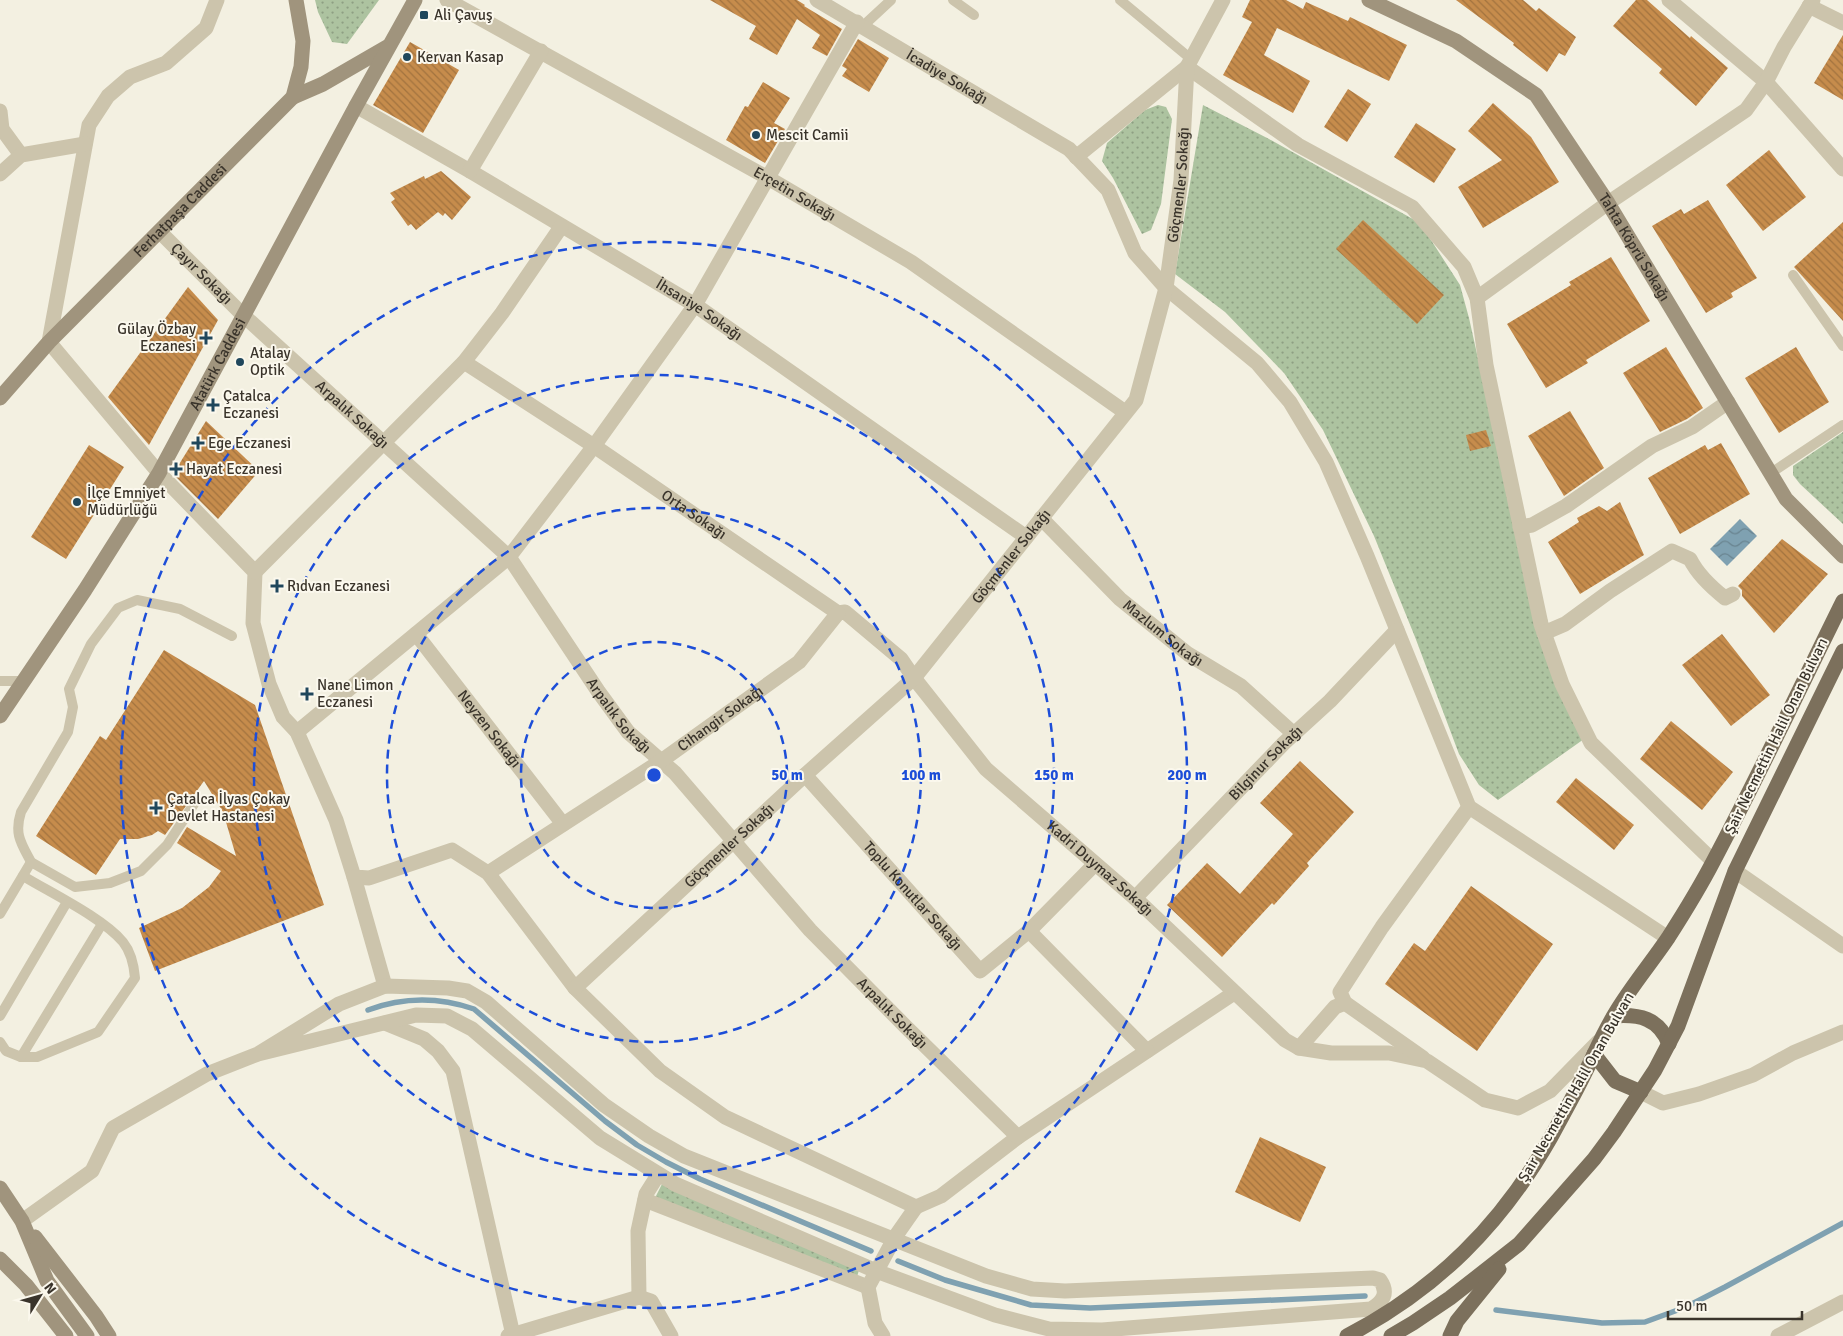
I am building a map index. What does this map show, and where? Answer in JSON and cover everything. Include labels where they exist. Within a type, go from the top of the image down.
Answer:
[{"type":"main road","name":"Ferhatpaşa Caddesi","points":[[0,398],[49,342],[293,96],[301,66],[303,41],[296,0]]},
{"type":"main road","name":"Atatürk Caddesi","points":[[0,716],[85,590],[159,473],[415,0]]},
{"type":"main road","name":"Tahta Köprü Sokağı","points":[[1369,0],[1456,41],[1536,94],[1608,203],[1786,499],[1843,556]]},
{"type":"main road","points":[[293,96],[323,84],[389,46]]},
{"type":"main road","name":"Şair Necmettin Halil Onan Bulvarı","points":[[1347,1336],[1371,1324],[1447,1269],[1475,1243],[1516,1192],[1536,1163],[1584,1076],[1596,1048],[1614,1016],[1668,938],[1713,861],[1843,601]]},
{"type":"main road","name":"Şair Necmettin Halil Onan Bulvarı","points":[[1390,1336],[1450,1298],[1519,1244],[1594,1159],[1656,1070],[1678,1026],[1735,871],[1843,651]]},
{"type":"main road","points":[[1614,1016],[1632,1015],[1656,1024],[1665,1034],[1669,1044]]},
{"type":"main road","points":[[1596,1048],[1602,1066],[1615,1081],[1641,1092]]},
{"type":"main road","points":[[0,1188],[22,1221],[96,1316],[109,1336]]},
{"type":"main road","points":[[22,1221],[48,1281],[87,1336]]},
{"type":"main road","points":[[1450,1336],[1457,1321],[1519,1244]]},
{"type":"main road","points":[[0,1259],[26,1285],[66,1336]]},
{"type":"street","points":[[217,0],[206,28],[166,63],[130,77],[108,96],[89,125],[49,342],[159,473],[255,572]]},
{"type":"street","name":"Erçetin Sokağı","points":[[447,0],[768,178],[911,262],[1125,412]]},
{"type":"street","name":"İcadiye Sokağı","points":[[817,0],[1069,149],[1108,190],[1135,253],[1166,288],[1257,363],[1290,402],[1326,462],[1367,556],[1469,807]]},
{"type":"street","name":"Göçmenler Sokağı","points":[[575,988],[805,775],[914,678],[1136,400],[1166,288],[1181,180],[1189,63],[1224,0]]},
{"type":"street","points":[[1669,0],[1766,82],[1843,169]]},
{"type":"street","points":[[1477,298],[1608,203],[1746,110],[1766,82],[1784,47],[1811,3],[1843,23]]},
{"type":"street","points":[[297,732],[509,557],[594,446],[695,305],[860,24]]},
{"type":"street","points":[[470,171],[541,51]]},
{"type":"street","points":[[1076,157],[1189,63],[1298,145],[1412,207],[1464,267],[1477,298],[1486,365],[1520,528],[1544,633],[1562,684],[1591,743],[1713,861]]},
{"type":"street","name":"İhsaniye Sokağı","points":[[356,106],[470,171],[561,227],[695,305],[1026,537]]},
{"type":"street","points":[[0,111],[2,129],[21,155]]},
{"type":"street","points":[[0,174],[21,155],[85,144]]},
{"type":"street","points":[[385,986],[336,820],[297,732],[283,717],[269,684],[252,623],[255,572],[464,362],[502,313],[561,227]]},
{"type":"street","name":"Çayır Sokağı","points":[[160,232],[243,315]]},
{"type":"street","name":"Arpalık Sokağı","points":[[243,315],[509,557],[611,710],[628,732],[675,773],[732,842],[810,930],[906,1028],[1018,1136]]},
{"type":"street","name":"Orta Sokağı","points":[[464,362],[594,446],[838,613],[845,612],[901,659],[914,678]]},
{"type":"street","points":[[1520,528],[1532,525],[1566,506],[1652,446],[1692,427],[1728,402]]},
{"type":"street","name":"Mazlum Sokağı","points":[[1041,518],[1120,600],[1188,654],[1241,686],[1294,734]]},
{"type":"street","points":[[1544,633],[1565,624],[1610,591],[1672,551],[1690,559],[1694,569],[1725,598],[1733,594]]},
{"type":"street","name":"Cihangir Sokağı","points":[[488,873],[661,760],[798,662],[838,613]]},
{"type":"street","name":"Bilginur Sokağı","points":[[1135,898],[1294,734],[1330,701],[1397,630]]},
{"type":"street","name":"Neyzen Sokağı","points":[[416,634],[563,824]]},
{"type":"street","name":"Kadri Duymaz Sokağı","points":[[914,678],[986,769],[1135,898],[1285,1040],[1298,1048],[1331,1053],[1389,1053],[1428,1061]]},
{"type":"street","name":"Toplu Konutlar Sokağı","points":[[805,775],[980,971],[1029,931],[1096,864]]},
{"type":"street","points":[[1298,1048],[1335,1007],[1345,1003],[1340,992],[1382,927],[1469,807],[1668,938]]},
{"type":"street","points":[[354,877],[369,878],[452,850],[488,873],[575,988],[660,1071],[725,1117],[916,1206]]},
{"type":"street","points":[[1735,871],[1843,946]]},
{"type":"street","points":[[1029,931],[1147,1051]]},
{"type":"street","points":[[22,1221],[92,1171],[113,1128],[207,1074],[258,1054],[416,1015],[447,1016],[472,1029],[600,1138],[658,1175],[743,1215],[876,1271],[995,1315],[1049,1329],[1102,1330],[1371,1309],[1380,1304],[1385,1295],[1384,1286],[1380,1280],[1372,1278],[1065,1291],[1032,1289],[986,1276],[684,1156],[648,1136],[604,1105],[486,1002],[468,991],[448,988],[385,986],[338,1004],[258,1054]]},
{"type":"street","points":[[883,1336],[875,1323],[868,1288],[893,1240],[916,1206],[942,1196],[1018,1136],[1234,993]]},
{"type":"street","name":"Kadri Duymaz Sokağı","points":[[1345,1003],[1484,1100],[1518,1108],[1550,1091],[1596,1048]]},
{"type":"street","points":[[385,1023],[424,1039],[438,1051],[453,1071],[510,1335],[639,1298],[651,1301],[672,1336]]},
{"type":"street","points":[[1641,1092],[1663,1103],[1699,1094],[1753,1075],[1794,1053],[1843,1032]]},
{"type":"street","points":[[639,1298],[638,1230],[646,1194],[658,1175]]},
{"type":"street","points":[[645,1200],[868,1288]]},
{"type":"street","points":[[1778,1336],[1843,1302]]},
{"type":"lane","points":[[860,24],[891,0]]},
{"type":"lane","points":[[953,0],[974,15]]},
{"type":"lane","points":[[1120,0],[1189,63]]},
{"type":"lane","points":[[1793,274],[1843,346]]},
{"type":"lane","points":[[1771,473],[1843,425]]},
{"type":"lane","points":[[194,804],[167,845],[141,871],[110,883],[75,887],[31,862],[19,839],[17,824],[21,812],[68,732],[72,707],[69,689],[91,644],[118,608],[137,600],[180,609],[232,636]]},
{"type":"lane","points":[[0,681],[22,681]]},
{"type":"lane","points":[[0,914],[31,862]]},
{"type":"lane","points":[[0,1042],[6,1051],[21,1057],[37,1057],[98,1032],[135,978],[134,964],[124,944],[102,924],[23,876]]},
{"type":"lane","points":[[0,1016],[67,902]]},
{"type":"lane","points":[[21,1057],[102,924]]},
{"type":"green space","points":[[315,0],[379,0],[347,44],[332,42],[318,12]]},
{"type":"green space","points":[[1158,105],[1166,107],[1172,119],[1161,204],[1151,230],[1142,234],[1102,161],[1107,143],[1145,110]]},
{"type":"green space","points":[[1203,105],[1269,139],[1420,223],[1460,285],[1507,489],[1584,739],[1498,800],[1479,785],[1459,754],[1415,637],[1374,536],[1323,430],[1284,373],[1225,312],[1175,274]]},
{"type":"green space","points":[[1843,432],[1843,524],[1800,484],[1793,475],[1793,466]]},
{"type":"green space","points":[[663,1182],[860,1267],[856,1280],[655,1198]]},
{"type":"water","points":[[1740,519],[1757,536],[1727,566],[1710,549]]},
{"type":"building","points":[[710,0],[797,0],[842,29],[827,56],[812,48],[820,35],[797,19],[777,55],[749,39],[756,26]]},
{"type":"building","points":[[1250,0],[1286,0],[1303,9],[1306,2],[1348,21],[1350,17],[1407,45],[1389,81],[1277,28],[1264,55],[1310,81],[1293,113],[1223,75],[1252,22],[1242,17]]},
{"type":"building","points":[[1456,0],[1523,0],[1536,11],[1539,8],[1576,37],[1565,56],[1559,53],[1547,72],[1513,45],[1514,43]]},
{"type":"building","points":[[1636,0],[1647,0],[1728,68],[1696,106],[1659,73],[1662,69],[1613,26]]},
{"type":"building","points":[[1843,35],[1843,100],[1814,83]]},
{"type":"building","points":[[858,39],[889,58],[869,92],[842,76],[847,69],[842,66]]},
{"type":"building","points":[[410,42],[459,70],[423,133],[373,105]]},
{"type":"building","name":"Mescit Camii","points":[[763,82],[790,98],[774,123],[785,129],[765,163],[726,140],[745,106],[748,107]]},
{"type":"building","points":[[1348,89],[1371,104],[1347,142],[1324,127]]},
{"type":"building","points":[[1493,103],[1531,137],[1559,182],[1483,228],[1458,187],[1502,160],[1468,131]]},
{"type":"building","points":[[1416,123],[1456,149],[1434,183],[1394,157]]},
{"type":"building","points":[[1769,150],[1806,197],[1763,231],[1726,185]]},
{"type":"building","points":[[441,171],[471,197],[452,220],[445,213],[443,216],[438,212],[416,230],[411,224],[408,226],[391,202],[395,199],[390,193],[424,176],[425,179]]},
{"type":"building","points":[[1708,200],[1757,278],[1731,293],[1733,297],[1706,313],[1652,226],[1681,209],[1684,214]]},
{"type":"building","points":[[1363,220],[1444,295],[1417,324],[1336,249]]},
{"type":"building","points":[[1843,222],[1843,321],[1794,267]]},
{"type":"building","points":[[1611,257],[1650,321],[1586,360],[1588,363],[1546,388],[1507,324],[1571,285],[1569,282]]},
{"type":"building","points":[[188,287],[218,320],[149,445],[108,397]]},
{"type":"building","points":[[1666,347],[1703,408],[1687,419],[1660,432],[1623,373]]},
{"type":"building","points":[[1796,347],[1829,402],[1779,433],[1745,378]]},
{"type":"building","points":[[1570,411],[1604,468],[1564,496],[1528,436]]},
{"type":"building","points":[[206,421],[259,471],[218,519],[173,474]]},
{"type":"building","points":[[1486,430],[1491,446],[1470,451],[1466,435]]},
{"type":"building","points":[[1721,443],[1750,494],[1680,534],[1648,478],[1705,445],[1708,450]]},
{"type":"building","name":"İlçe Emniyet Müdürlüğü","points":[[89,445],[124,467],[66,559],[31,537]]},
{"type":"building","points":[[1620,502],[1644,555],[1580,594],[1548,542],[1579,522],[1577,518],[1599,506],[1607,511]]},
{"type":"building","points":[[1782,539],[1828,574],[1774,633],[1742,596],[1742,590],[1738,586]]},
{"type":"building","points":[[1722,634],[1770,695],[1731,726],[1682,665]]},
{"type":"building","points":[[164,650],[255,705],[324,905],[155,971],[139,928],[182,908],[209,887],[221,871],[177,843],[187,827],[236,856],[223,812],[204,781],[165,835],[158,831],[138,839],[120,839],[96,875],[36,836],[100,736],[106,740]]},
{"type":"building","points":[[1671,721],[1733,772],[1702,810],[1640,759]]},
{"type":"building","points":[[1300,761],[1354,812],[1307,863],[1309,866],[1274,905],[1272,903],[1222,957],[1167,905],[1207,863],[1240,894],[1293,834],[1260,803]]},
{"type":"building","points":[[1576,778],[1634,825],[1614,850],[1556,802]]},
{"type":"building","points":[[1471,886],[1553,944],[1477,1051],[1385,984],[1414,943],[1425,951]]},
{"type":"building","points":[[1260,1137],[1326,1167],[1300,1222],[1235,1192]]},
{"type":"waterway","points":[[368,1010],[394,1003],[421,1000],[448,1002],[474,1009],[605,1121],[637,1145],[700,1179],[871,1251]]},
{"type":"waterway","points":[[1496,1310],[1602,1323],[1645,1322],[1686,1307],[1843,1223]]},
{"type":"waterway","points":[[898,1261],[945,1280],[1031,1305],[1090,1308],[1365,1296]]},
{"type":"place","name":"Ali Çavuş","points":[[424,15]]},
{"type":"place","name":"Kervan Kasap","points":[[407,57]]},
{"type":"place","name":"Mescit Camii","points":[[756,135]]},
{"type":"place","name":"Gülay Özbay Eczanesi","points":[[206,338]]},
{"type":"place","name":"Atalay Optik","points":[[240,362]]},
{"type":"place","name":"Çatalca Eczanesi","points":[[213,405]]},
{"type":"place","name":"Ege Eczanesi","points":[[198,443]]},
{"type":"place","name":"Hayat Eczanesi","points":[[176,469]]},
{"type":"place","name":"İlçe Emniyet Müdürlüğü","points":[[77,502]]},
{"type":"place","name":"Rıdvan Eczanesi","points":[[277,586]]},
{"type":"place","name":"Nane Limon Eczanesi","points":[[307,694]]},
{"type":"place","name":"Çatalca İlyas Çokay Devlet Hastanesi","points":[[156,808]]}]
